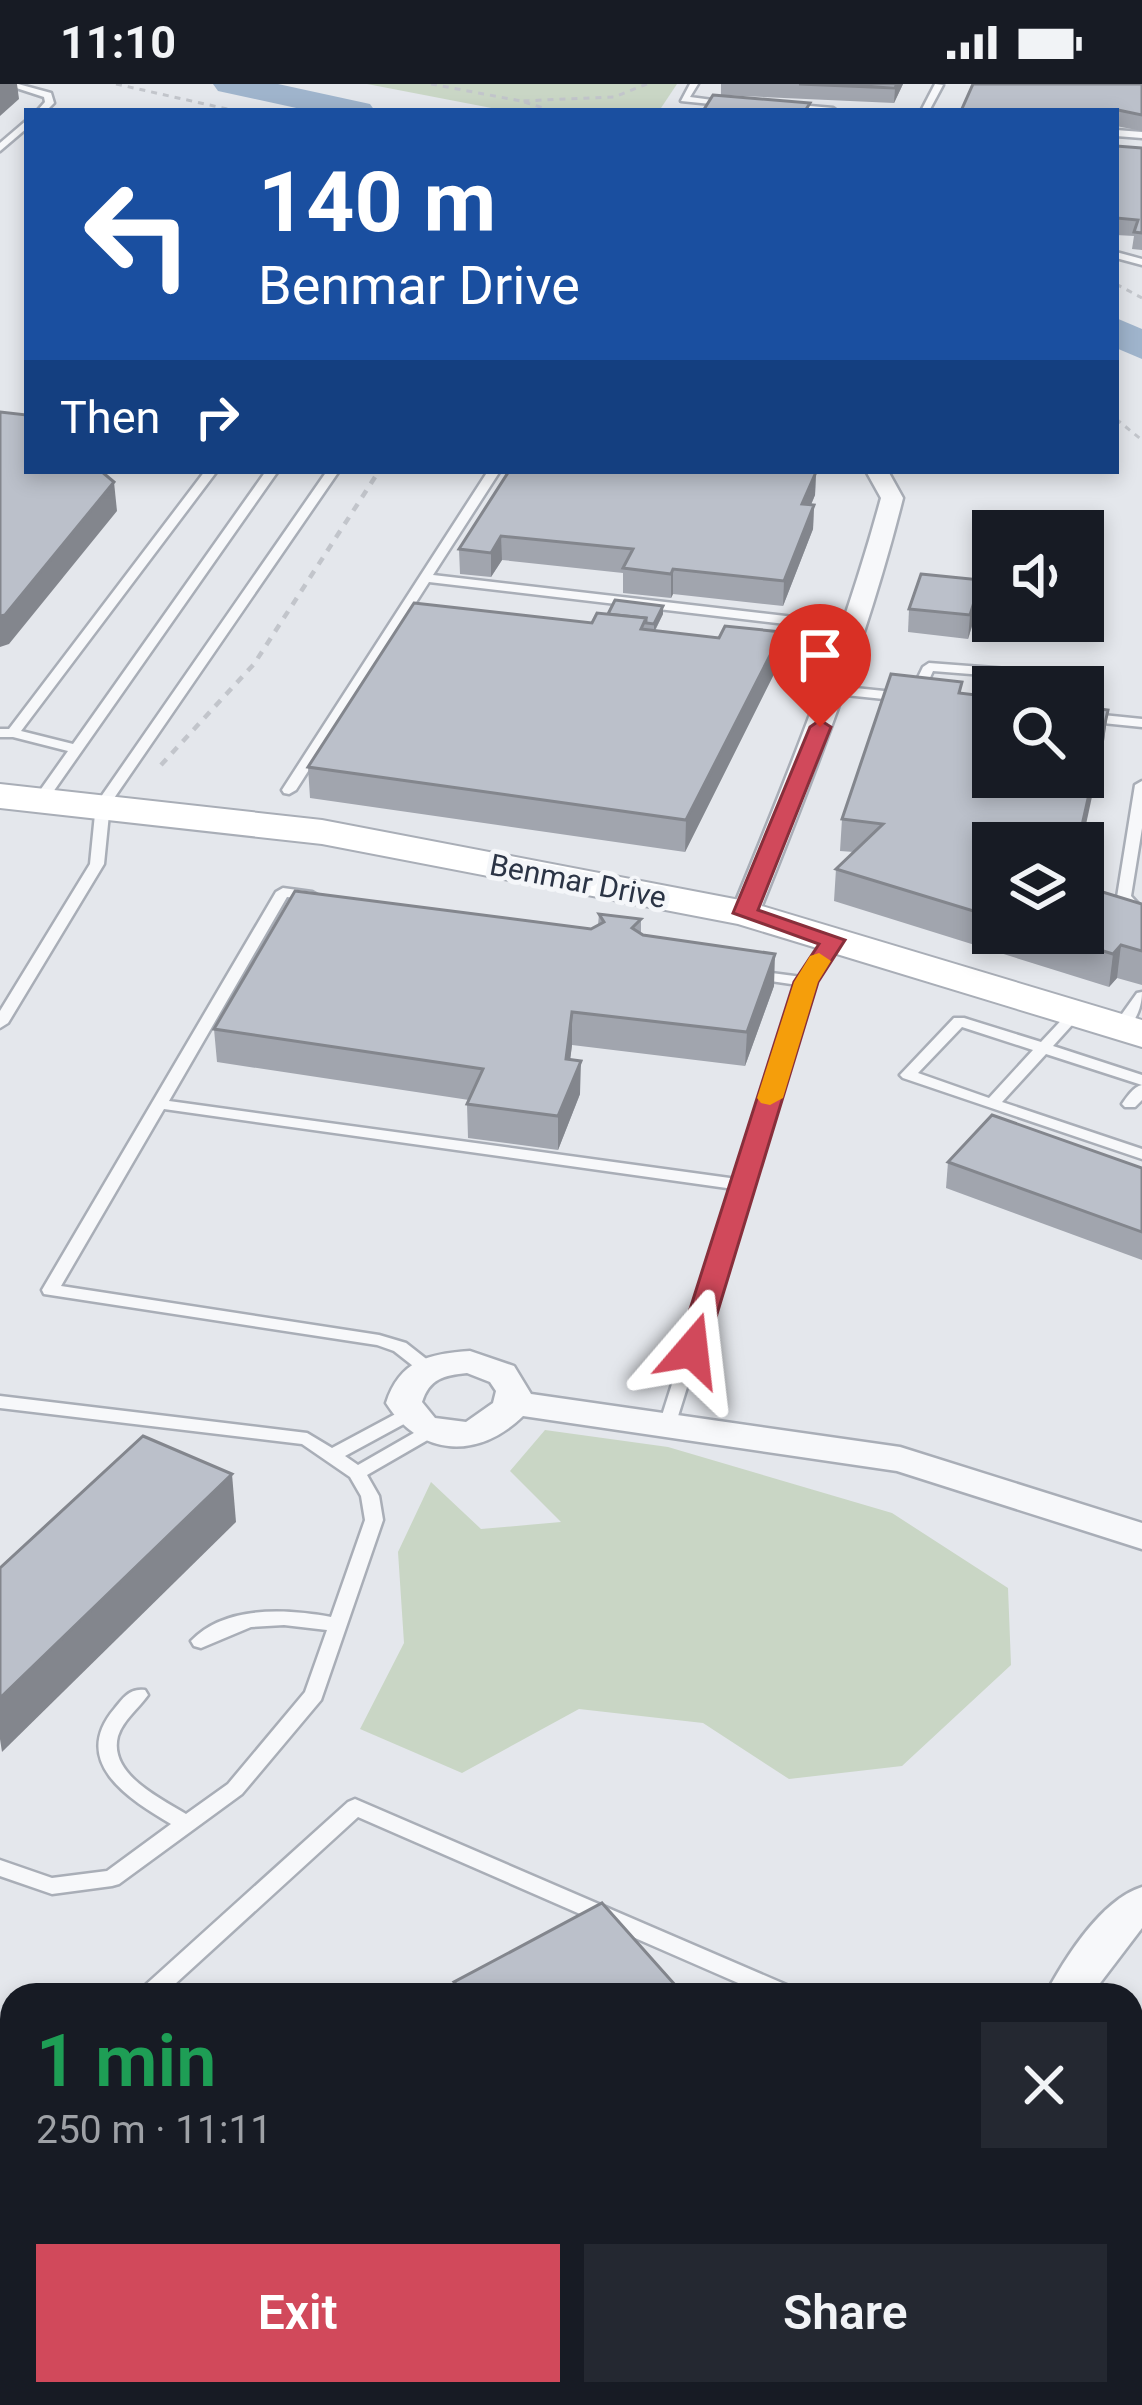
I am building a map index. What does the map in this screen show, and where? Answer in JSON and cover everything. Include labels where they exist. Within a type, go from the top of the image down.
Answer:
[{"type":"street","points":[[745,913],[836,690],[892,498],[879,474]]},
{"type":"street","name":"Benmar Drive","points":[[20,798],[107,797],[322,832],[745,913],[1075,1014],[1135,1019]]},
{"type":"street","points":[[453,1362],[486,1365],[510,1381],[515,1403],[499,1423],[484,1430],[421,1422],[405,1391],[428,1369],[453,1362]]},
{"type":"street","points":[[515,1403],[900,1459],[1142,1536]]},
{"type":"street","points":[[1076,1983],[1115,1928],[1142,1903]]},
{"type":"lane","points":[[8,84],[48,95],[50,103],[44,108]]},
{"type":"lane","points":[[694,84],[684,99],[748,104]]},
{"type":"lane","points":[[770,106],[795,108]]},
{"type":"lane","points":[[0,148],[24,126]]},
{"type":"lane","points":[[72,748],[7,733],[209,474]]},
{"type":"lane","points":[[20,798],[72,748],[270,474]]},
{"type":"lane","points":[[0,1023],[98,864],[107,797],[331,474]]},
{"type":"lane","points":[[289,790],[387,630],[429,578],[492,474]]},
{"type":"lane","points":[[429,578],[854,628]]},
{"type":"lane","points":[[403,614],[426,616]]},
{"type":"lane","points":[[752,650],[844,660]]},
{"type":"lane","points":[[914,698],[929,667],[972,670]]},
{"type":"lane","points":[[836,690],[936,701]]},
{"type":"lane","points":[[1104,719],[1142,723]]},
{"type":"lane","points":[[1142,785],[1124,897],[1142,916]]},
{"type":"lane","points":[[330,898],[283,892],[50,1290],[379,1340],[400,1347],[428,1369]]},
{"type":"lane","points":[[668,1425],[806,982],[833,940]]},
{"type":"lane","points":[[736,972],[806,982]]},
{"type":"lane","points":[[992,1103],[1075,1014]]},
{"type":"lane","points":[[1141,1152],[908,1075],[959,1021],[1142,1080]]},
{"type":"lane","points":[[159,1104],[743,1185]]},
{"type":"lane","points":[[1099,1139],[1114,1121]]},
{"type":"lane","points":[[0,1402],[307,1439],[357,1473],[370,1496],[374,1520],[314,1695],[235,1789],[112,1878],[52,1886],[0,1868]]},
{"type":"lane","points":[[335,1454],[421,1422]]},
{"type":"lane","points":[[357,1473],[421,1422]]},
{"type":"lane","points":[[201,1641],[248,1618],[284,1616],[339,1624]]},
{"type":"lane","points":[[138,1695],[109,1726],[108,1754],[123,1782],[187,1824]]},
{"type":"lane","points":[[161,1983],[356,1807],[760,1983]]},
{"type":"path","points":[[116,84],[223,108]]},
{"type":"path","points":[[431,84],[544,108]]},
{"type":"path","points":[[521,101],[614,97],[646,84]]},
{"type":"path","points":[[107,797],[135,792],[214,718],[338,542],[377,474]]},
{"type":"green space","points":[[367,84],[677,84],[661,108],[491,108]]},
{"type":"green space","points":[[545,1430],[668,1447],[892,1513],[1008,1588],[1011,1665],[902,1766],[789,1779],[703,1723],[579,1709],[462,1773],[360,1729],[404,1643],[398,1552],[431,1482],[481,1529],[561,1522],[510,1471]]},
{"type":"building","points":[[799,84],[897,84],[895,88]]},
{"type":"building","points":[[973,84],[1142,84],[1142,115],[1119,108],[962,108]]},
{"type":"building","points":[[713,95],[810,103],[807,108],[705,108]]},
{"type":"building","points":[[1119,146],[1142,148],[1142,233],[1134,232],[1138,220],[1119,218]]},
{"type":"building","points":[[0,412],[24,415],[24,474],[105,474],[114,482],[0,616]]},
{"type":"building","points":[[507,474],[815,474],[802,504],[814,505],[784,581],[623,568],[633,549],[501,536],[491,553],[459,549]]},
{"type":"building","points":[[921,574],[972,579],[970,615],[909,609]]},
{"type":"building","points":[[615,600],[663,606],[654,624],[646,623],[646,618],[608,614]]},
{"type":"building","points":[[414,603],[592,623],[597,613],[646,618],[641,629],[719,638],[725,626],[782,632],[686,820],[308,767]]},
{"type":"building","points":[[891,674],[962,682],[959,693],[972,695],[972,798],[1088,798],[1083,822],[972,822],[972,911],[836,869],[883,824],[842,819]]},
{"type":"building","points":[[295,891],[591,929],[604,922],[599,914],[641,919],[632,928],[643,935],[775,954],[747,1032],[572,1012],[566,1059],[581,1061],[558,1116],[467,1104],[483,1069],[214,1029]]},
{"type":"building","points":[[1104,892],[1142,904],[1142,951],[1121,945],[1113,954],[1104,951]]},
{"type":"building","points":[[992,1115],[1142,1168],[1142,1232],[948,1162]]},
{"type":"building","points":[[143,1436],[232,1474],[0,1698],[0,1568]]},
{"type":"building","points":[[602,1903],[673,1983],[455,1983]]},
{"type":"waterway","points":[[230,84],[344,108]]},
{"type":"waterway","points":[[1119,332],[1142,347]]},
{"type":"slow traffic","points":[[770,1098],[806,982],[819,961]]},
{"type":"route","points":[[692,1350],[806,982],[833,940],[745,913],[820,727]]}]
